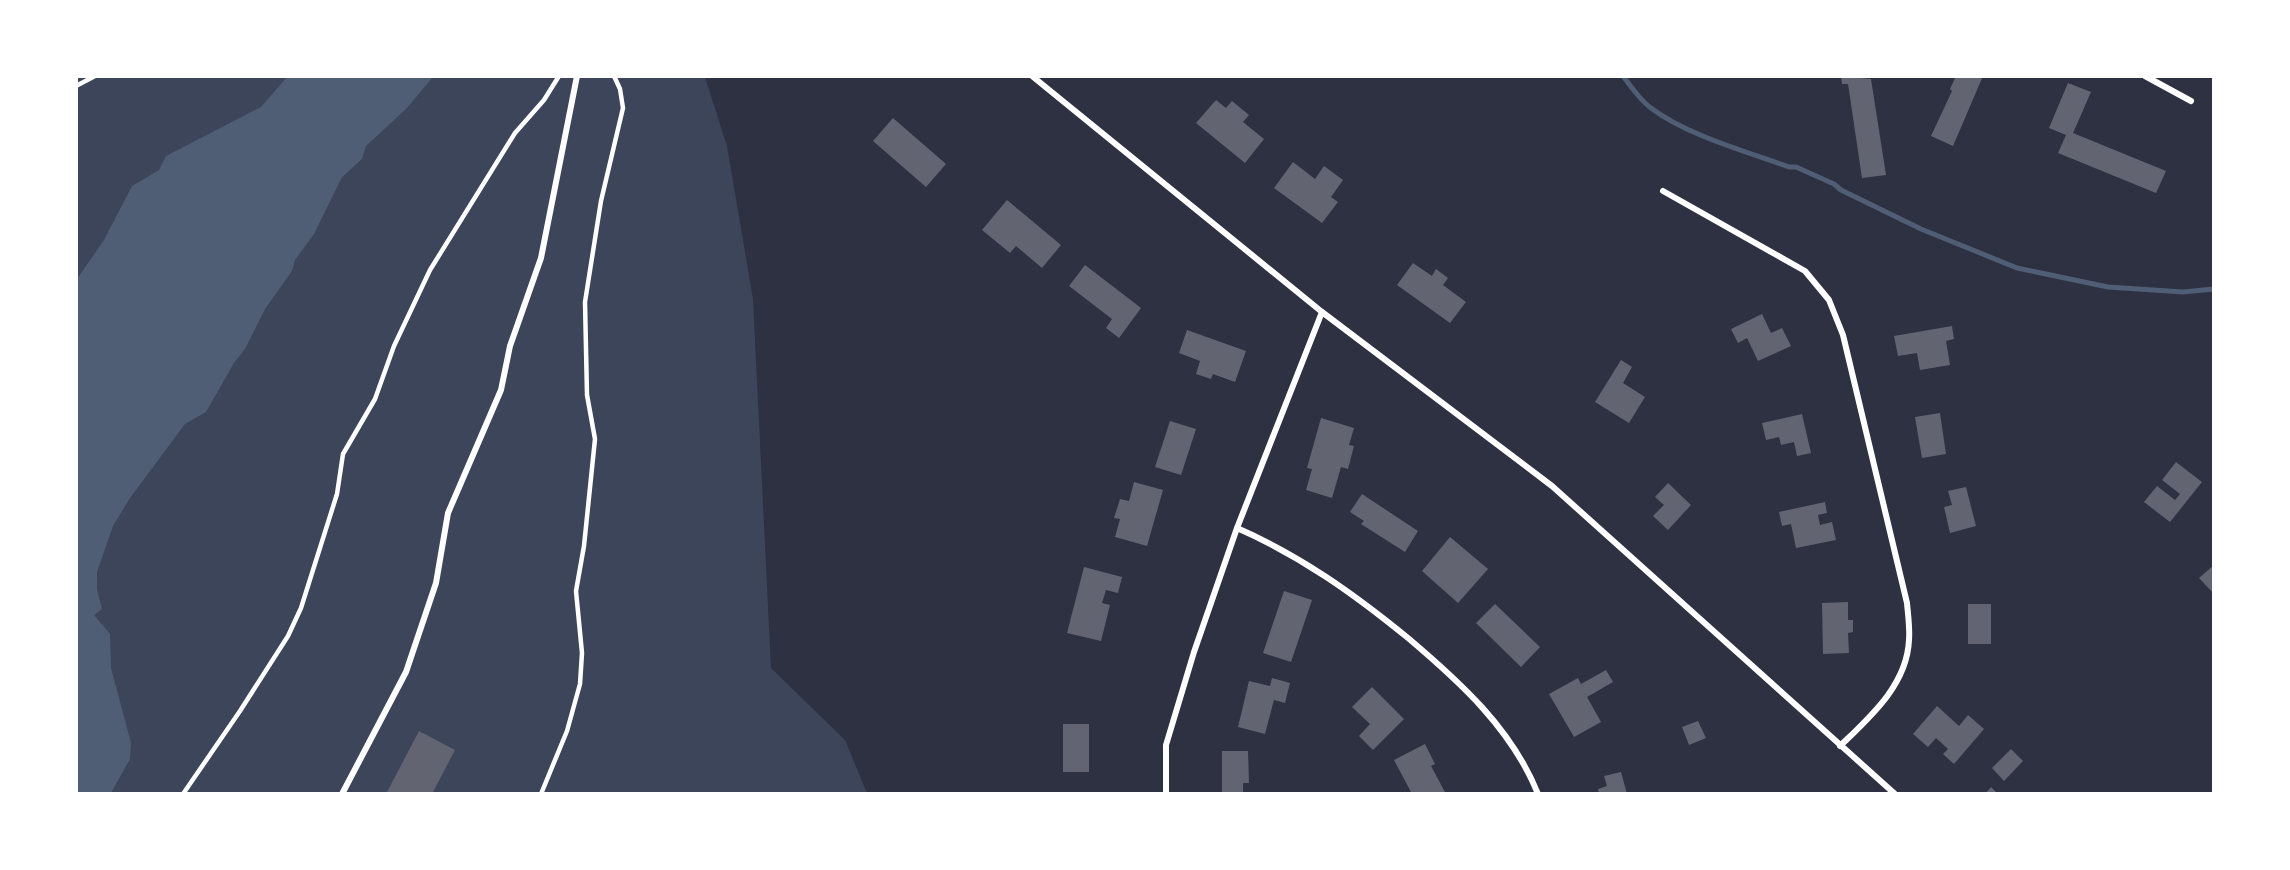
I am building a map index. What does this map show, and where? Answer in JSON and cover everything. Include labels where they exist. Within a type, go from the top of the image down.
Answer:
[{"type":"street","points":[[342,794],[406,672],[436,583],[448,513],[501,390],[510,346],[541,258],[577,76]]},
{"type":"street","points":[[1032,76],[1322,312],[1551,486],[1895,794]]},
{"type":"street","points":[[2145,76],[2191,101]]},
{"type":"street","points":[[1663,191],[1805,271],[1829,300],[1843,335],[1907,603],[1910,642],[1899,679],[1876,711],[1840,746]]},
{"type":"street","points":[[1166,794],[1166,745],[1194,652],[1237,528],[1322,312]]},
{"type":"street","points":[[1237,528],[1294,555],[1353,593],[1454,677],[1496,723],[1531,775],[1538,794]]},
{"type":"lane","points":[[76,86],[94,76]]},
{"type":"lane","points":[[183,794],[288,636],[301,608],[337,494],[343,454],[375,399],[394,346],[430,270],[515,133],[544,100],[559,76]]},
{"type":"lane","points":[[541,794],[567,731],[580,684],[582,653],[576,591],[584,546],[595,439],[587,395],[585,302],[601,201],[623,108],[620,89],[614,76]]},
{"type":"shaded area","points":[[76,77],[705,77],[727,146],[753,299],[771,668],[845,740],[867,793],[77,793]]},
{"type":"shaded area","points":[[287,77],[433,77],[406,109],[366,146],[362,159],[342,177],[314,234],[295,260],[292,271],[265,309],[245,349],[234,363],[206,412],[185,424],[130,498],[113,526],[97,572],[97,589],[102,609],[94,615],[110,634],[111,668],[131,743],[130,759],[111,793],[77,793],[77,279],[104,240],[132,186],[159,170],[166,156],[261,107]]},
{"type":"building","points":[[1841,76],[1871,79],[1886,175],[1862,178],[1848,84],[1842,84]]},
{"type":"building","points":[[1956,76],[1983,76],[1953,146],[1931,136],[1952,91],[1950,89]]},
{"type":"building","points":[[2068,83],[2091,92],[2073,133],[2166,171],[2156,193],[2058,153],[2066,135],[2049,128]]},
{"type":"building","points":[[1216,100],[1226,108],[1232,101],[1249,115],[1243,122],[1264,139],[1245,163],[1196,123]]},
{"type":"building","points":[[893,118],[946,164],[926,187],[873,141]]},
{"type":"building","points":[[1293,162],[1315,179],[1324,166],[1343,180],[1331,197],[1338,202],[1322,223],[1274,188]]},
{"type":"building","points":[[1007,200],[1061,245],[1042,268],[1016,246],[1010,253],[982,230]]},
{"type":"building","points":[[1413,263],[1432,276],[1436,269],[1448,278],[1443,285],[1466,302],[1450,323],[1397,285]]},
{"type":"building","points":[[1085,265],[1141,308],[1119,338],[1106,328],[1112,319],[1069,286]]},
{"type":"building","points":[[1762,314],[1771,333],[1782,328],[1791,346],[1758,361],[1747,338],[1738,343],[1731,329]]},
{"type":"building","points":[[1952,326],[1954,339],[1946,341],[1950,365],[1920,370],[1917,353],[1898,356],[1894,336]]},
{"type":"building","points":[[1187,330],[1246,351],[1235,382],[1213,374],[1211,379],[1196,374],[1200,361],[1179,353]]},
{"type":"building","points":[[1621,360],[1632,367],[1623,383],[1645,397],[1629,423],[1595,402]]},
{"type":"building","points":[[1940,413],[1946,454],[1922,458],[1915,417]]},
{"type":"building","points":[[1802,414],[1811,453],[1797,456],[1794,442],[1781,445],[1779,437],[1766,440],[1762,423]]},
{"type":"building","points":[[1321,418],[1354,428],[1349,445],[1354,446],[1348,469],[1341,467],[1332,498],[1306,490],[1312,469],[1307,468]]},
{"type":"building","points":[[1170,421],[1196,429],[1181,475],[1155,467]]},
{"type":"building","points":[[2176,462],[2202,482],[2170,522],[2144,502],[2157,486],[2175,500],[2180,494],[2162,480]]},
{"type":"building","points":[[1134,482],[1163,490],[1147,546],[1115,537],[1120,519],[1114,518],[1120,499],[1129,501]]},
{"type":"building","points":[[1668,483],[1691,505],[1668,530],[1653,516],[1664,505],[1655,497]]},
{"type":"building","points":[[1966,487],[1976,526],[1950,533],[1944,507],[1952,505],[1948,491]]},
{"type":"building","points":[[1362,494],[1418,531],[1405,552],[1361,524],[1364,521],[1350,512]]},
{"type":"building","points":[[1825,502],[1827,513],[1818,515],[1820,525],[1832,522],[1836,540],[1796,548],[1791,524],[1782,526],[1779,512]]},
{"type":"building","points":[[1450,537],[1488,569],[1458,603],[1422,571]]},
{"type":"building","points":[[2214,565],[2214,594],[2199,578]]},
{"type":"building","points":[[1084,567],[1122,577],[1118,593],[1106,590],[1102,603],[1110,605],[1101,641],[1067,633]]},
{"type":"building","points":[[1284,591],[1312,600],[1291,662],[1263,653]]},
{"type":"building","points":[[1848,602],[1848,620],[1853,620],[1853,632],[1848,633],[1849,653],[1823,654],[1822,603]]},
{"type":"building","points":[[1495,604],[1540,647],[1521,667],[1476,623]]},
{"type":"building","points":[[1968,604],[1991,604],[1991,644],[1968,644]]},
{"type":"building","points":[[1606,670],[1613,682],[1587,697],[1601,722],[1574,737],[1549,694],[1578,678],[1581,684]]},
{"type":"building","points":[[1272,678],[1290,683],[1285,703],[1274,700],[1265,734],[1238,727],[1249,681],[1270,686]]},
{"type":"building","points":[[1372,687],[1404,719],[1373,750],[1359,736],[1370,724],[1352,707]]},
{"type":"building","points":[[1937,706],[1959,726],[1968,715],[1984,729],[1954,764],[1943,754],[1948,749],[1936,738],[1928,747],[1913,734]]},
{"type":"building","points":[[1698,721],[1706,738],[1689,745],[1682,727]]},
{"type":"building","points":[[1063,724],[1089,724],[1089,772],[1063,772]]},
{"type":"building","points":[[419,731],[455,750],[432,794],[386,794]]},
{"type":"building","points":[[1425,744],[1435,764],[1431,766],[1446,794],[1412,794],[1394,760]]},
{"type":"building","points":[[2011,749],[2023,761],[2004,781],[1992,768]]},
{"type":"building","points":[[1222,751],[1248,751],[1249,783],[1243,783],[1243,794],[1222,794]]},
{"type":"building","points":[[1621,772],[1627,794],[1599,794],[1598,789],[1607,786],[1604,776]]},
{"type":"building","points":[[1991,787],[1998,794],[1985,794]]},
{"type":"waterway","points":[[1623,76],[1647,105],[1665,118],[1699,135],[1789,167],[1796,167],[1921,229],[2017,268],[2108,287],[2183,292],[2214,289]]}]
